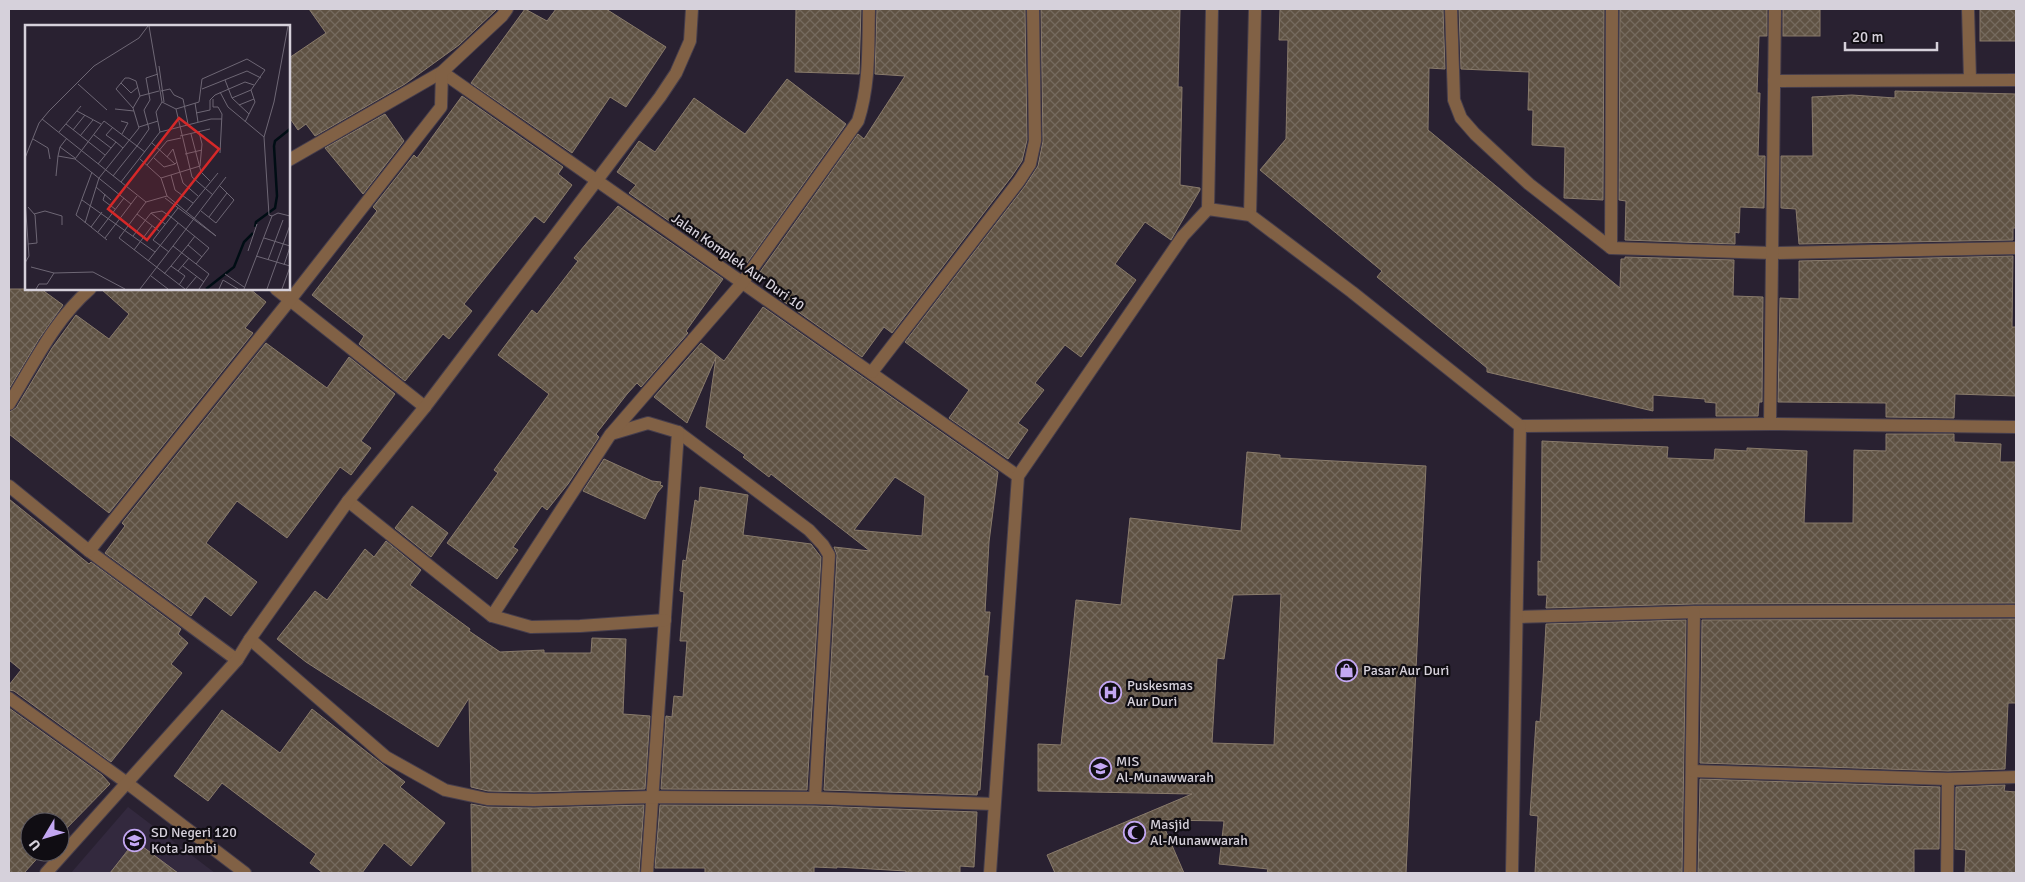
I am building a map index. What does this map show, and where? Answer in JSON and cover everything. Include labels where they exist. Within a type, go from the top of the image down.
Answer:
[{"type":"street","points":[[290,159],[442,72],[502,16],[507,9]]},
{"type":"street","points":[[46,873],[237,660],[348,501],[425,406],[660,97],[676,73],[690,42],[692,9]]},
{"type":"street","points":[[492,616],[610,435],[742,283],[858,121],[868,81],[869,9]]},
{"type":"street","points":[[872,372],[1019,181],[1030,164],[1035,141],[1033,9]]},
{"type":"street","points":[[990,873],[1018,476],[1184,236],[1208,209],[1212,9]]},
{"type":"street","points":[[1250,215],[1255,9]]},
{"type":"street","points":[[1451,9],[1454,100],[1461,118],[1475,134],[1528,184],[1611,248],[1772,253],[2016,248]]},
{"type":"street","points":[[1611,248],[1612,9]]},
{"type":"street","points":[[1770,424],[1775,9]]},
{"type":"street","points":[[1968,9],[1970,79]]},
{"type":"street","points":[[89,551],[290,300],[441,107],[442,72]]},
{"type":"street","name":"Jalan Komplek Aur Duri 10","points":[[442,72],[1018,476]]},
{"type":"street","points":[[1774,81],[2016,80]]},
{"type":"street","points":[[1208,209],[1250,215],[1352,292],[1520,426],[1770,424],[2016,427]]},
{"type":"street","points":[[9,404],[52,334],[78,299],[89,290]]},
{"type":"street","points":[[277,290],[425,406]]},
{"type":"street","points":[[610,435],[648,423],[678,432],[809,530],[823,545],[829,555],[816,798]]},
{"type":"street","points":[[1512,873],[1520,426]]},
{"type":"street","points":[[647,873],[678,432]]},
{"type":"street","points":[[9,486],[89,551],[237,660]]},
{"type":"street","points":[[348,501],[492,616],[531,627],[580,626],[665,620]]},
{"type":"street","points":[[1517,617],[1694,612],[2016,611]]},
{"type":"street","points":[[1690,873],[1694,612]]},
{"type":"street","points":[[250,639],[386,756],[445,790],[487,799],[816,798],[994,804]]},
{"type":"street","points":[[9,698],[127,783],[245,873]]},
{"type":"street","points":[[1692,770],[1948,779],[2016,777]]},
{"type":"street","points":[[1947,873],[1948,779]]},
{"type":"shaded area","name":"SD Negeri 120 Kota Jambi","points":[[128,807],[215,873],[71,873]]},
{"type":"building","points":[[309,9],[497,9],[459,45],[405,84],[315,136],[306,124],[298,130],[290,118],[290,57],[326,33]]},
{"type":"building","points":[[525,9],[547,21],[556,9],[606,9],[666,47],[626,107],[610,97],[572,153],[471,83]]},
{"type":"building","points":[[796,9],[861,9],[859,74],[795,72]]},
{"type":"building","points":[[877,9],[1025,9],[1027,140],[1022,161],[1012,176],[892,333],[884,327],[862,357],[773,294],[779,287],[760,272],[858,134],[864,139],[905,76],[875,74]]},
{"type":"building","points":[[1041,9],[1180,9],[1178,87],[1182,87],[1180,185],[1200,188],[1200,190],[1171,240],[1145,222],[1115,264],[1136,280],[1081,357],[1065,345],[1035,383],[1044,390],[1018,423],[1028,430],[1008,459],[949,418],[969,390],[905,342],[1025,186],[1038,166],[1043,141]]},
{"type":"building","points":[[1280,9],[1443,9],[1445,69],[1429,68],[1428,130],[1620,288],[1621,259],[1625,259],[1625,257],[1734,260],[1733,296],[1763,297],[1762,402],[1759,402],[1758,416],[1716,416],[1716,403],[1705,402],[1705,399],[1653,395],[1653,411],[1487,372],[1487,368],[1377,277],[1382,271],[1260,170],[1286,139],[1288,40],[1279,40]]},
{"type":"building","points":[[1459,9],[1604,9],[1603,200],[1564,198],[1565,147],[1532,145],[1533,110],[1528,110],[1529,72],[1461,69]]},
{"type":"building","points":[[1620,9],[1767,9],[1767,36],[1759,36],[1757,93],[1760,93],[1758,156],[1765,156],[1764,208],[1740,207],[1739,233],[1735,232],[1735,244],[1625,240],[1626,201],[1619,200]]},
{"type":"building","points":[[1783,9],[1820,9],[1820,36],[1783,36]]},
{"type":"building","points":[[1980,9],[2016,9],[2016,41],[1980,41]]},
{"type":"building","points":[[787,79],[846,124],[747,263],[741,259],[738,262],[735,260],[732,265],[629,193],[636,185],[617,172],[639,141],[655,152],[694,98],[745,134]]},
{"type":"building","points":[[1895,91],[2016,94],[2016,228],[2013,228],[2013,240],[1799,244],[1796,209],[1781,208],[1781,156],[1813,156],[1812,97],[1852,95],[1895,98]]},
{"type":"building","points":[[462,96],[563,167],[558,174],[572,185],[544,223],[535,216],[464,304],[472,311],[449,339],[443,334],[405,381],[359,344],[364,336],[312,295],[377,211],[373,207],[414,155],[417,158]]},
{"type":"building","points":[[385,114],[404,141],[363,194],[325,148]]},
{"type":"building","points":[[618,206],[723,279],[686,331],[688,333],[641,387],[637,383],[596,434],[599,437],[568,484],[547,510],[542,506],[513,547],[518,550],[497,579],[447,543],[498,473],[494,470],[549,394],[498,355],[532,310],[537,314],[578,261],[574,258]]},
{"type":"building","points":[[2013,256],[2012,327],[2016,327],[2016,396],[1955,394],[1954,418],[1886,417],[1886,403],[1778,402],[1780,298],[1799,299],[1799,261]]},
{"type":"building","points":[[9,289],[42,290],[63,305],[39,339],[9,389]]},
{"type":"building","points":[[102,290],[251,290],[266,302],[245,328],[253,333],[109,513],[9,434],[9,412],[16,408],[52,348],[76,315],[109,339],[129,314]]},
{"type":"building","points":[[763,307],[998,472],[989,542],[985,612],[990,612],[984,676],[988,676],[980,790],[978,790],[977,795],[824,790],[837,555],[834,547],[870,551],[771,474],[769,477],[743,457],[745,455],[706,427],[716,357],[687,423],[654,397],[701,343],[724,361]],"holes":[[[895,477],[925,496],[922,536],[854,530]]]},
{"type":"building","points":[[266,343],[327,388],[349,357],[395,394],[361,441],[371,448],[351,475],[340,467],[287,538],[237,501],[206,543],[257,582],[231,616],[205,596],[191,616],[105,553],[125,526],[122,523]]},
{"type":"building","points":[[1886,434],[1954,434],[1954,442],[2001,444],[2000,462],[2016,462],[2016,603],[1694,604],[1546,608],[1547,595],[1538,595],[1538,561],[1541,562],[1542,441],[1668,447],[1667,458],[1714,460],[1715,449],[1747,451],[1747,448],[1807,451],[1804,523],[1853,523],[1854,450],[1886,451]]},
{"type":"building","points":[[1247,452],[1280,455],[1280,458],[1426,466],[1406,873],[1267,873],[1268,869],[1219,864],[1224,821],[1161,820],[1184,873],[1055,873],[1047,855],[1192,794],[1038,791],[1038,744],[1061,745],[1076,600],[1121,605],[1130,518],[1241,531]],"holes":[[[1281,594],[1274,745],[1212,743],[1217,658],[1224,659],[1233,595]]]},
{"type":"building","points":[[604,459],[652,481],[661,482],[660,485],[663,486],[657,493],[645,519],[583,491]]},
{"type":"building","points":[[700,487],[748,495],[743,535],[811,544],[821,557],[807,790],[661,789],[666,716],[672,717],[674,696],[683,697],[687,641],[680,641],[684,592],[680,591],[683,560],[686,561],[695,500],[699,502]]},
{"type":"building","points":[[9,499],[89,564],[91,562],[181,629],[178,634],[188,643],[171,664],[182,673],[111,762],[14,691],[9,690],[9,685],[21,670],[9,660]]},
{"type":"building","points":[[412,506],[448,533],[431,557],[395,528]]},
{"type":"building","points":[[386,541],[421,570],[410,585],[470,629],[469,631],[500,652],[544,650],[544,653],[591,653],[592,638],[626,639],[623,714],[650,716],[645,789],[534,792],[488,791],[471,787],[469,698],[438,747],[306,662],[277,639],[315,591],[327,600],[365,549],[374,557]]},
{"type":"building","points":[[2016,619],[2016,703],[2008,703],[2005,769],[1948,771],[1700,763],[1702,620]]},
{"type":"building","points":[[1686,620],[1682,873],[1535,873],[1538,816],[1530,815],[1536,721],[1540,722],[1546,624]]},
{"type":"building","points":[[9,708],[102,775],[110,784],[70,825],[70,812],[20,812],[20,862],[34,862],[24,873],[9,873]]},
{"type":"building","points":[[312,709],[405,782],[400,787],[445,823],[411,866],[384,843],[362,873],[323,873],[310,863],[316,854],[222,783],[208,801],[174,776],[222,710],[280,753]]},
{"type":"building","points":[[1700,779],[1940,787],[1939,849],[1914,849],[1914,873],[1698,873]]},
{"type":"building","points":[[2005,785],[2004,791],[2016,792],[2016,873],[1965,872],[1966,850],[1955,849],[1956,787]]},
{"type":"building","points":[[471,804],[487,807],[534,808],[644,805],[639,873],[472,873]]},
{"type":"building","points":[[660,805],[815,806],[977,812],[974,867],[960,866],[960,873],[906,873],[906,871],[814,867],[814,873],[705,873],[705,868],[655,868]]},
{"type":"building","points":[[135,841],[178,873],[110,873]]},
{"type":"place","name":"Pasar Aur Duri","points":[[1347,670]]},
{"type":"place","name":"Puskesmas Aur Duri","points":[[1111,693]]},
{"type":"place","name":"MIS Al-Munawwarah","points":[[1100,769]]},
{"type":"place","name":"Masjid Al-Munawwarah","points":[[1134,832]]},
{"type":"place","name":"SD Negeri 120 Kota Jambi","points":[[135,840]]}]
